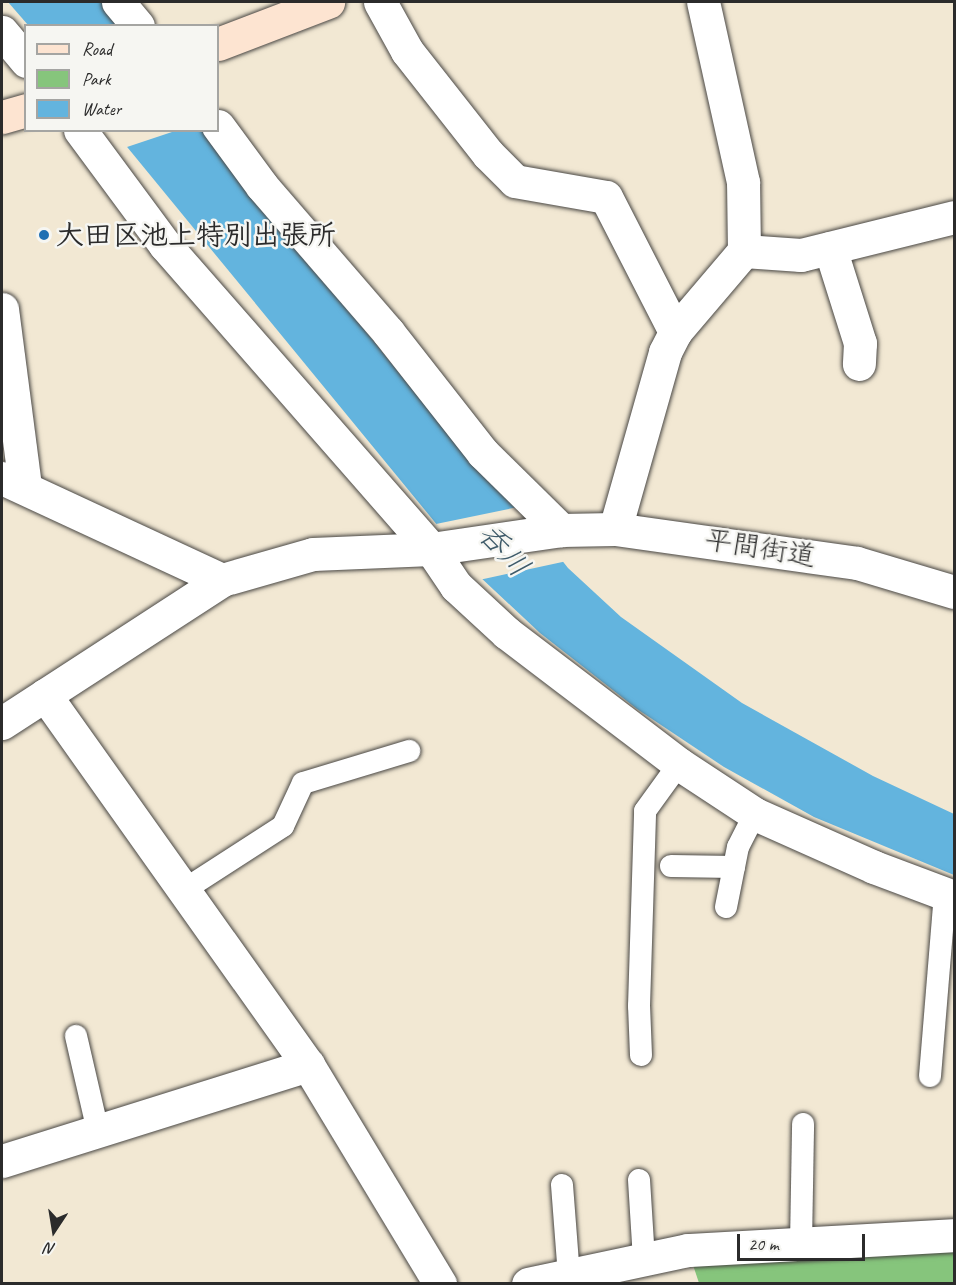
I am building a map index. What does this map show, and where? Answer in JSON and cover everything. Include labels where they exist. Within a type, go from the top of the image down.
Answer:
[{"type":"main road","points":[[219,44],[328,2]]},
{"type":"main road","points":[[2,117],[24,111]]},
{"type":"street","points":[[118,2],[136,24]]},
{"type":"street","points":[[380,2],[407,51],[488,154],[515,181],[606,197],[675,332]]},
{"type":"street","points":[[615,529],[663,359],[675,332],[744,251],[743,182],[703,2]]},
{"type":"street","points":[[2,32],[24,60]]},
{"type":"street","points":[[219,127],[483,453],[557,531]]},
{"type":"street","points":[[81,132],[165,245],[439,548],[456,586],[507,633],[680,764],[755,814],[950,895]]},
{"type":"street","points":[[744,251],[801,255],[954,217]]},
{"type":"street","points":[[830,248],[860,343],[860,364]]},
{"type":"street","points":[[2,309],[13,483],[222,580]]},
{"type":"street","name":"平間街道","points":[[439,548],[557,531],[615,529],[857,563],[954,592]]},
{"type":"street","points":[[2,723],[222,580],[313,554],[439,548]]},
{"type":"street","points":[[45,695],[308,1065],[440,1284]]},
{"type":"street","points":[[2,1161],[308,1065]]},
{"type":"street","points":[[528,1284],[688,1250],[954,1235]]},
{"type":"lane","points":[[184,890],[283,826],[303,783],[409,751]]},
{"type":"lane","points":[[641,1055],[639,1006],[645,811],[680,764]]},
{"type":"lane","points":[[726,907],[738,848],[755,814]]},
{"type":"lane","points":[[672,866],[734,867]]},
{"type":"lane","points":[[930,1076],[950,895]]},
{"type":"lane","points":[[76,1036],[98,1131]]},
{"type":"lane","points":[[801,1244],[803,1124]]},
{"type":"lane","points":[[639,1180],[644,1260]]},
{"type":"lane","points":[[562,1185],[569,1276]]},
{"type":"green space","points":[[954,1250],[954,1283],[699,1283],[693,1265]]},
{"type":"water","points":[[8,2],[101,2],[119,24],[27,24]]},
{"type":"water","name":"呑川","points":[[115,132],[206,132],[416,394],[519,506],[568,568],[621,617],[742,703],[873,776],[954,814],[954,875],[814,817],[724,767],[637,709],[540,633],[479,576]]},
{"type":"pier","points":[[112,132],[172,132],[124,148]]},
{"type":"pier","points":[[523,506],[567,561],[479,580],[436,524]]},
{"type":"place","name":"大田区池上特別出張所","points":[[44,235]]}]
